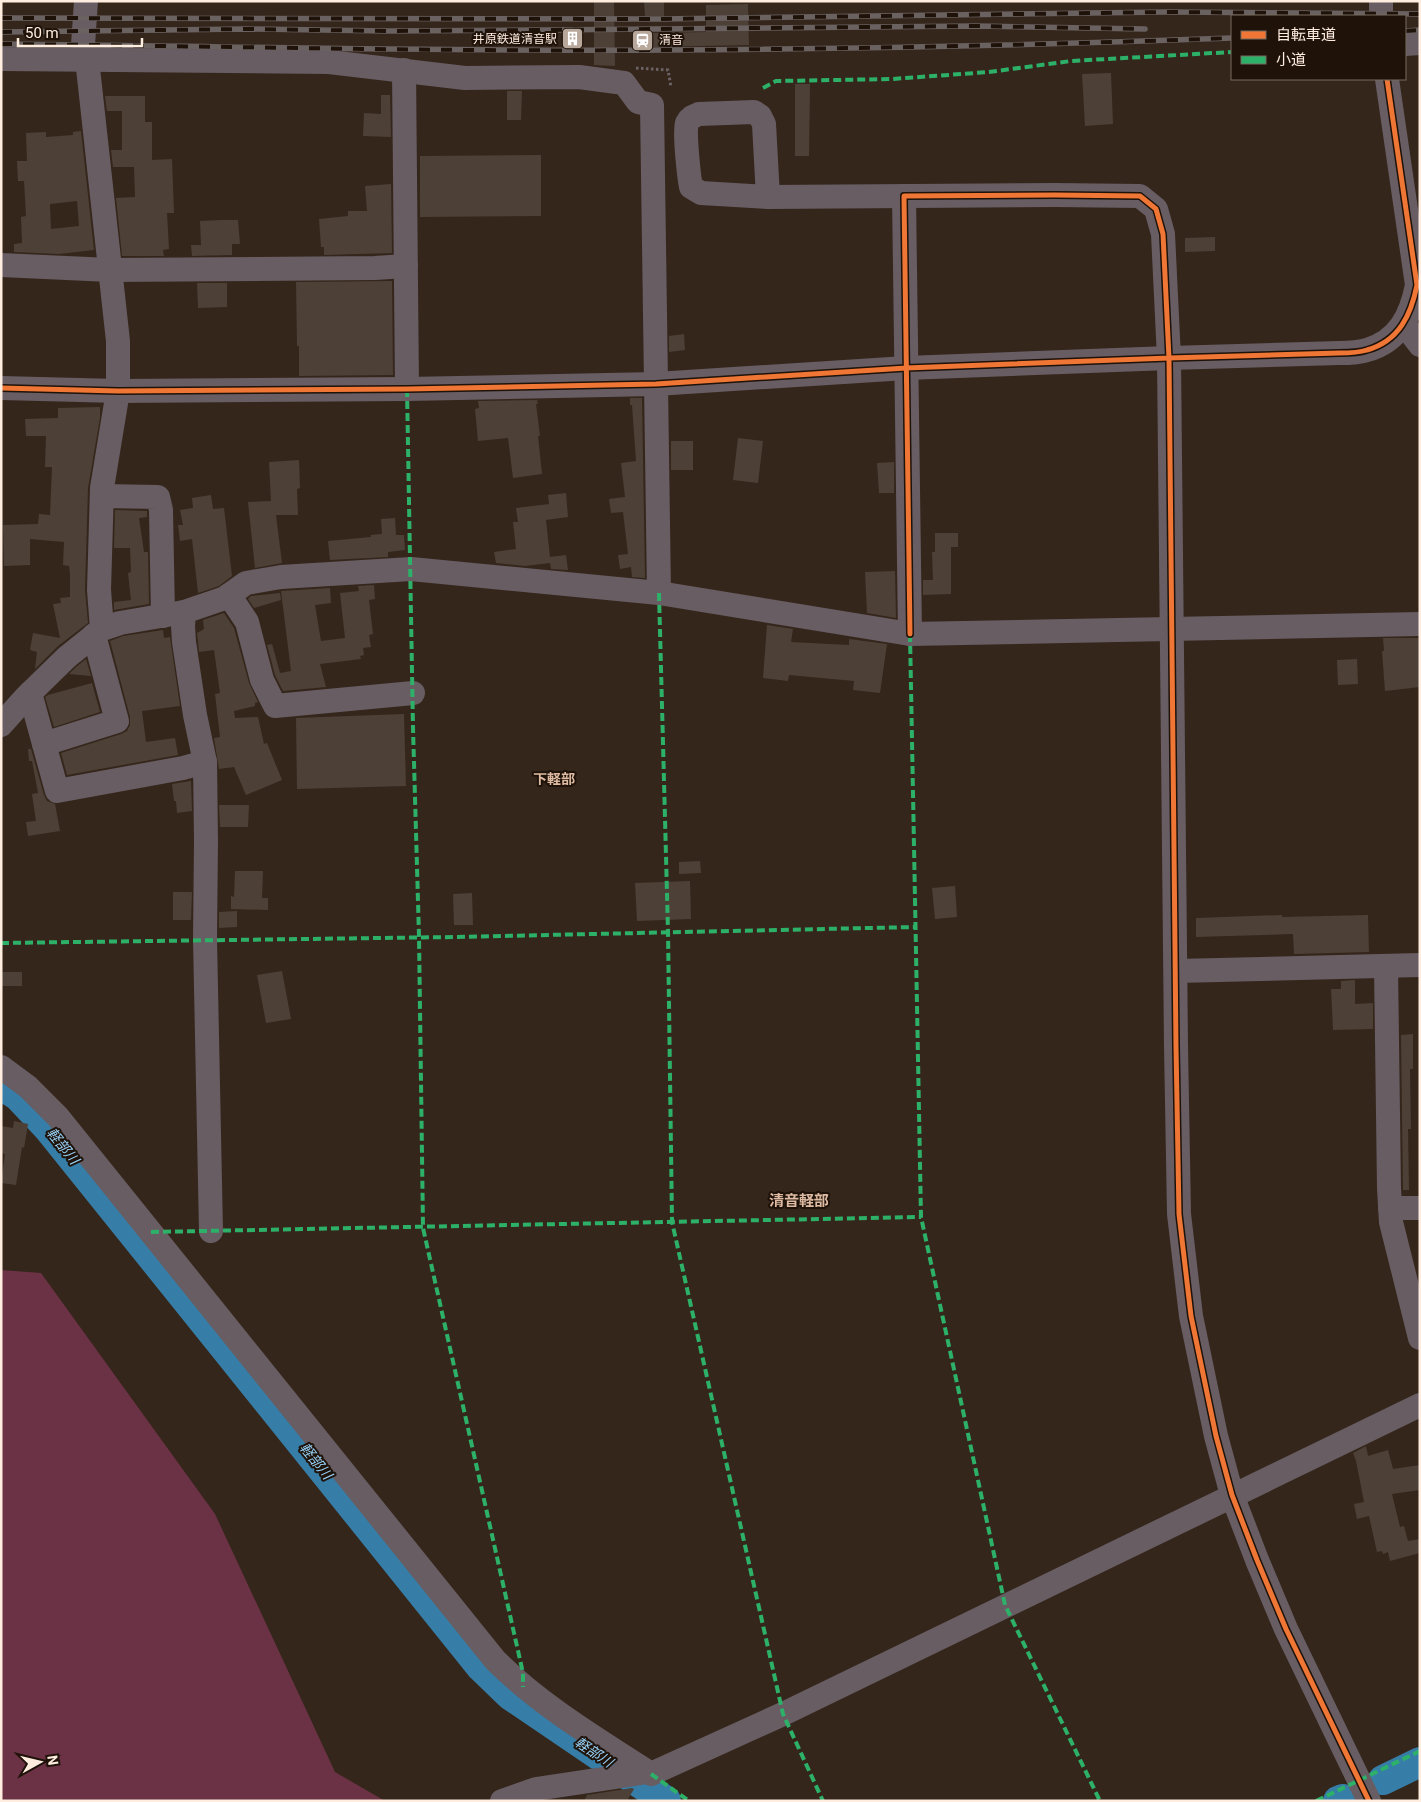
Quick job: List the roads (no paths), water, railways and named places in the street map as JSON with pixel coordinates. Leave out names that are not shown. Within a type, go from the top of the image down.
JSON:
[{"type":"street","points":[[44,744],[118,721],[98,632],[102,496],[118,391],[118,342],[87,59],[83,45],[86,1]]},
{"type":"street","points":[[1381,1],[1381,15]]},
{"type":"street","points":[[1406,44],[1420,43]]},
{"type":"street","points":[[1,59],[316,61],[465,78],[579,77],[624,83],[638,102],[652,105],[660,593]]},
{"type":"street","points":[[404,70],[407,389]]},
{"type":"street","points":[[1,388],[118,391],[407,389],[656,384],[906,368],[1365,351],[1392,337],[1404,324],[1413,302],[1417,285],[1387,80]]},
{"type":"street","points":[[768,197],[764,124],[760,116],[754,112],[699,114],[692,117],[687,124],[688,174],[691,187],[701,193],[768,197],[1140,196],[1156,209],[1163,234],[1169,358],[1176,1046],[1180,1223],[1191,1316],[1216,1436],[1232,1495],[1286,1629],[1369,1801]]},
{"type":"street","points":[[904,196],[910,634]]},
{"type":"street","points":[[1,264],[110,270],[406,266]]},
{"type":"street","points":[[1404,324],[1420,345]]},
{"type":"street","points":[[102,496],[158,497],[174,614],[183,626],[195,715],[205,762],[205,939],[211,1231]]},
{"type":"street","points":[[1,725],[67,657],[98,632],[120,623],[174,614],[225,598],[246,584],[281,577],[411,569],[660,593],[910,634],[1420,624]]},
{"type":"street","points":[[229,595],[247,622],[262,680],[275,706],[412,693]]},
{"type":"street","points":[[30,693],[57,791],[183,768],[205,762]]},
{"type":"street","points":[[1176,971],[1420,965]]},
{"type":"street","points":[[1386,966],[1391,1222],[1420,1338]]},
{"type":"street","points":[[1,1067],[28,1086],[58,1117],[495,1660],[523,1687],[598,1742],[642,1771],[651,1774],[783,1714],[1420,1405]]},
{"type":"street","points":[[1390,1208],[1420,1208]]},
{"type":"street","points":[[502,1801],[536,1788],[616,1777],[642,1771]]},
{"type":"waterway","name":"軽部川","points":[[1,1085],[18,1096],[49,1129],[481,1667],[510,1695],[666,1801]]},
{"type":"waterway","name":"軽部川","points":[[1383,1780],[1420,1762]]},
{"type":"waterway","name":"軽部川","points":[[1338,1801],[1343,1799]]},
{"type":"railway","points":[[1,18],[661,19],[1166,12],[1420,14]]},
{"type":"railway","points":[[1,32],[976,26],[1145,29]]},
{"type":"railway","points":[[1406,31],[1420,30]]},
{"type":"railway","points":[[1,44],[415,50],[663,50],[948,46],[1231,38]]},
{"type":"place","name":"井原鉄道清音駅","points":[[573,39]]},
{"type":"place","name":"清音","points":[[643,40]]},
{"type":"district","name":"下軽部","points":[[554,779]]},
{"type":"district","name":"清音軽部","points":[[799,1201]]}]
